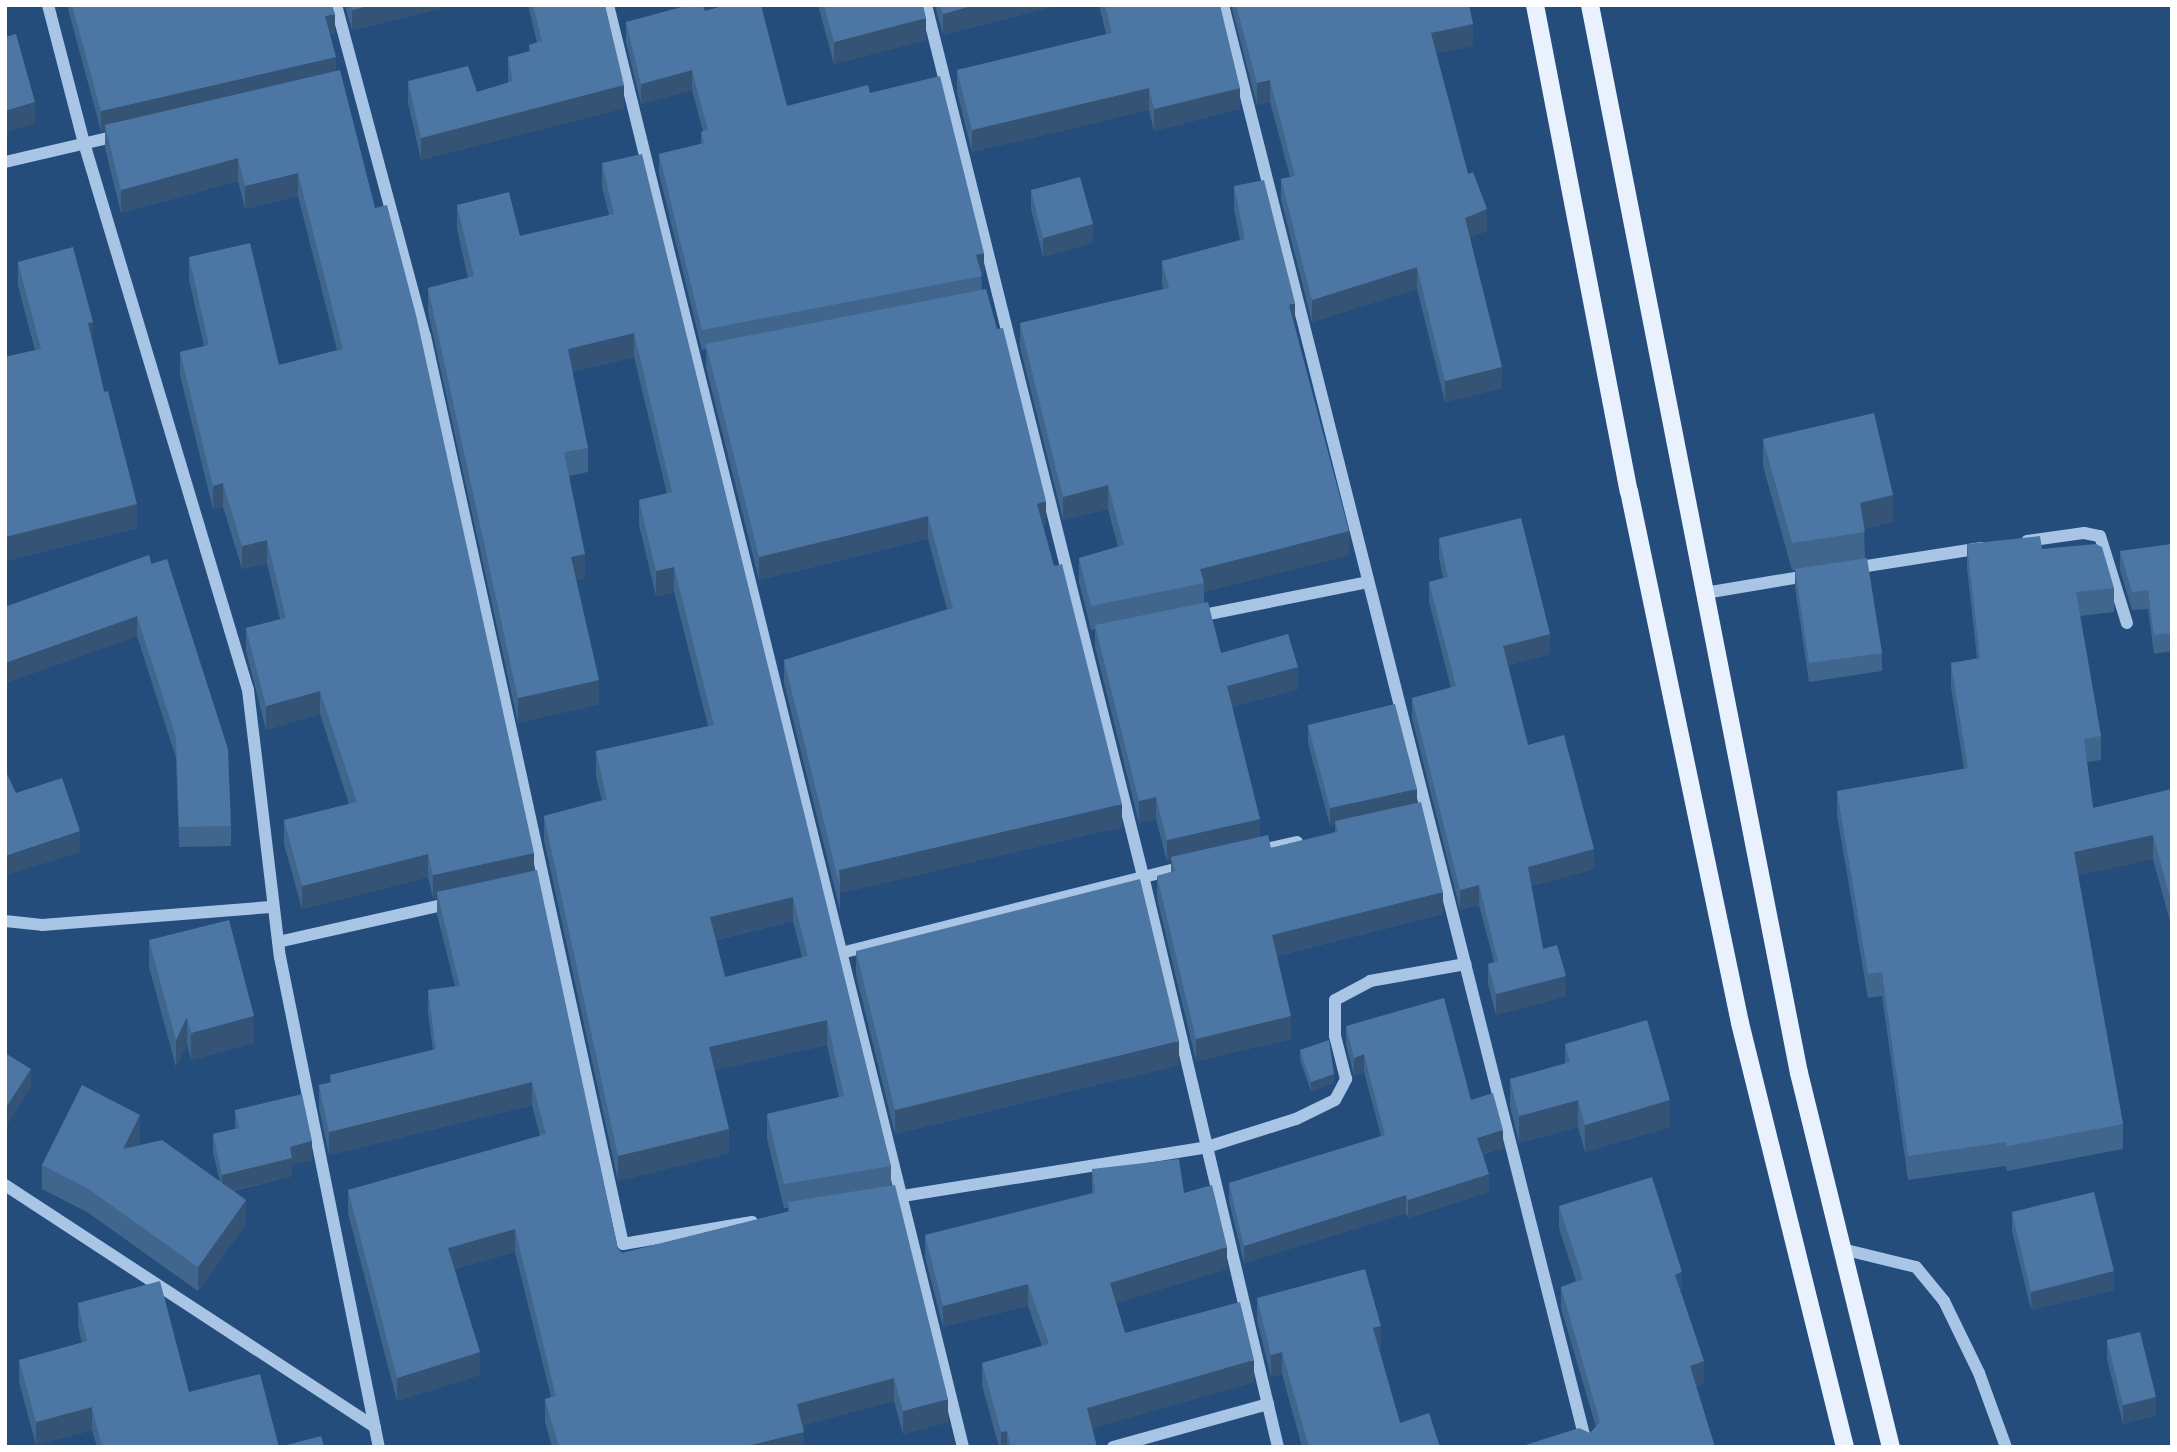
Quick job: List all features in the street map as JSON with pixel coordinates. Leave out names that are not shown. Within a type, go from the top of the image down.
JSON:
[{"type":"main road","points":[[1535,5],[1629,491],[1738,1010],[1845,1447]]},
{"type":"main road","points":[[1590,5],[1799,1073],[1891,1447]]},
{"type":"street","points":[[48,5],[84,143],[248,690],[278,942],[379,1447]]},
{"type":"street","points":[[336,5],[352,82],[425,336],[539,884],[623,1244],[769,1219]]},
{"type":"street","points":[[608,5],[704,359],[964,1447]]},
{"type":"street","points":[[926,5],[993,302],[1084,640],[1143,876],[1278,1447]]},
{"type":"street","points":[[1223,5],[1368,582],[1420,815],[1465,964],[1587,1447]]},
{"type":"street","points":[[5,162],[136,131]]},
{"type":"street","points":[[1705,593],[2084,533],[2100,536],[2127,623]]},
{"type":"street","points":[[1179,620],[1368,582]]},
{"type":"street","points":[[1084,640],[1098,637]]},
{"type":"street","points":[[1236,856],[1314,838]]},
{"type":"street","points":[[845,952],[1196,864]]},
{"type":"street","points":[[278,942],[465,900]]},
{"type":"street","points":[[5,921],[42,925],[273,907]]},
{"type":"street","points":[[876,1201],[1207,1147],[1296,1119],[1335,1100],[1346,1079],[1335,1035],[1335,999],[1370,981],[1465,964]]},
{"type":"street","points":[[5,1185],[375,1427]]},
{"type":"street","points":[[1842,1249],[1916,1267],[1944,1301],[1979,1373],[2006,1447]]},
{"type":"street","points":[[1113,1447],[1268,1405]]},
{"type":"building","points":[[72,5],[332,5],[335,14],[325,16],[336,57],[101,111]]},
{"type":"building","points":[[350,5],[372,5],[352,10]]},
{"type":"building","points":[[533,5],[605,5],[624,85],[421,138],[408,81],[468,66],[477,92],[513,81],[508,57],[531,51],[529,45],[542,41]]},
{"type":"building","points":[[689,5],[703,5],[705,11],[726,5],[761,5],[787,106],[868,85],[870,93],[940,76],[984,253],[976,255],[982,276],[702,330],[659,154],[704,143],[701,132],[708,130],[692,70],[641,84],[626,22]]},
{"type":"building","points":[[824,5],[923,5],[926,18],[834,42]]},
{"type":"building","points":[[940,5],[975,5],[943,14]]},
{"type":"building","points":[[1105,5],[1220,5],[1240,88],[1154,109],[1149,88],[972,130],[957,70],[1112,33]]},
{"type":"building","points":[[1236,5],[1469,5],[1473,24],[1431,33],[1468,174],[1473,172],[1487,209],[1465,218],[1502,367],[1445,381],[1417,267],[1312,300],[1281,179],[1295,176],[1270,80],[1257,83]]},
{"type":"building","points":[[16,34],[35,102],[5,111],[5,37]]},
{"type":"building","points":[[340,70],[375,208],[387,205],[416,315],[534,853],[433,875],[428,854],[302,886],[284,820],[357,802],[320,691],[266,706],[246,628],[286,618],[267,540],[242,546],[223,483],[213,486],[180,352],[209,345],[189,257],[250,243],[279,365],[343,349],[298,173],[245,186],[238,158],[121,190],[105,125]]},
{"type":"building","points":[[642,154],[891,1166],[784,1184],[767,1114],[844,1096],[827,1020],[709,1047],[729,1129],[618,1156],[544,816],[607,799],[596,751],[714,725],[674,567],[656,571],[639,500],[672,492],[634,333],[568,349],[588,448],[564,452],[585,554],[571,557],[599,680],[518,698],[428,288],[474,276],[457,205],[509,192],[520,236],[614,214],[602,163]],"holes":[[[793,897],[808,956],[725,977],[710,917]]]},
{"type":"building","points":[[1080,177],[1093,224],[1043,238],[1031,190]]},
{"type":"building","points":[[1264,180],[1295,303],[1289,305],[1349,531],[1200,569],[1204,583],[1091,606],[1079,558],[1124,545],[1108,485],[1063,497],[1020,323],[1169,288],[1162,261],[1245,239],[1234,186]]},
{"type":"building","points":[[73,247],[93,322],[88,323],[104,392],[108,391],[137,504],[5,537],[5,357],[41,349],[18,262]]},
{"type":"building","points":[[986,289],[997,329],[1003,328],[1046,501],[1037,504],[1054,566],[1062,564],[1122,804],[839,870],[840,887],[784,660],[953,608],[928,516],[759,557],[706,344]]},
{"type":"building","points":[[1874,413],[1893,495],[1860,503],[1865,532],[1792,543],[1763,439]]},
{"type":"building","points":[[1521,518],[1550,634],[1503,646],[1528,745],[1564,735],[1594,849],[1528,867],[1543,949],[1557,945],[1566,976],[1496,994],[1488,964],[1498,961],[1479,885],[1460,890],[1412,698],[1456,686],[1429,582],[1448,577],[1439,538]]},
{"type":"building","points":[[2040,536],[2042,549],[2096,544],[2102,547],[2114,588],[2076,592],[2101,736],[2084,739],[2093,808],[2172,789],[2172,904],[2153,835],[2074,852],[2123,1124],[2007,1146],[2006,1142],[1908,1156],[1882,972],[1868,974],[1837,791],[1968,768],[1951,663],[1980,658],[1967,544]]},
{"type":"building","points":[[2172,544],[2172,633],[2154,635],[2148,590],[2132,592],[2120,551]]},
{"type":"building","points":[[149,555],[151,564],[167,559],[228,749],[231,826],[179,827],[176,737],[137,616],[5,663],[5,607]]},
{"type":"building","points":[[1867,558],[1882,653],[1809,663],[1795,569]]},
{"type":"building","points":[[1208,602],[1221,653],[1288,634],[1298,667],[1227,686],[1260,819],[1167,840],[1156,797],[1139,801],[1095,625]]},
{"type":"building","points":[[1395,704],[1417,789],[1330,808],[1308,725]]},
{"type":"building","points":[[5,770],[16,793],[62,778],[80,831],[5,856]]},
{"type":"building","points":[[1421,802],[1443,892],[1272,935],[1291,1016],[1196,1039],[1157,876],[1175,871],[1171,857],[1268,835],[1271,848],[1338,832],[1335,821]]},
{"type":"building","points":[[537,870],[618,1249],[622,1253],[790,1211],[788,1202],[895,1185],[948,1399],[903,1411],[894,1378],[797,1404],[804,1432],[743,1447],[559,1447],[545,1399],[556,1396],[515,1229],[448,1248],[480,1352],[397,1378],[348,1190],[546,1134],[532,1082],[329,1132],[319,1085],[332,1082],[330,1075],[436,1049],[428,990],[460,986],[437,892]]},
{"type":"building","points":[[1140,879],[1179,1041],[895,1110],[856,951]]},
{"type":"building","points":[[229,920],[254,1016],[191,1033],[187,1017],[176,1040],[149,940]]},
{"type":"building","points":[[1444,998],[1471,1100],[1493,1093],[1503,1130],[1477,1138],[1489,1174],[1408,1200],[1406,1195],[1244,1246],[1229,1183],[1385,1135],[1364,1054],[1354,1058],[1346,1026]]},
{"type":"building","points":[[1647,1020],[1670,1100],[1585,1125],[1578,1100],[1519,1116],[1510,1079],[1570,1062],[1565,1044]]},
{"type":"building","points":[[1329,1040],[1334,1074],[1311,1082],[1300,1050]]},
{"type":"building","points":[[5,1053],[31,1069],[5,1109]]},
{"type":"building","points":[[82,1085],[140,1115],[123,1149],[162,1140],[246,1200],[198,1267],[87,1188],[42,1165]]},
{"type":"building","points":[[302,1094],[312,1141],[290,1147],[292,1158],[222,1175],[213,1134],[239,1128],[235,1110]]},
{"type":"building","points":[[1179,1159],[1184,1193],[1212,1185],[1227,1247],[1110,1283],[1125,1333],[1240,1302],[1254,1360],[1087,1408],[1097,1447],[1011,1447],[1007,1431],[1001,1432],[982,1363],[1049,1344],[1028,1284],[943,1306],[925,1235],[1095,1193],[1092,1169]]},
{"type":"building","points":[[1652,1177],[1682,1272],[1675,1275],[1704,1361],[1690,1366],[1715,1447],[1519,1447],[1579,1428],[1590,1433],[1600,1422],[1561,1287],[1583,1279],[1559,1206]]},
{"type":"building","points":[[2094,1192],[2114,1271],[2031,1292],[2012,1212]]},
{"type":"building","points":[[1365,1269],[1381,1326],[1373,1328],[1400,1423],[1429,1413],[1440,1447],[1309,1447],[1282,1352],[1271,1355],[1257,1298]]},
{"type":"building","points":[[160,1281],[189,1392],[260,1374],[279,1447],[102,1447],[92,1407],[36,1422],[19,1360],[87,1341],[78,1303]]},
{"type":"building","points":[[2140,1332],[2156,1397],[2123,1405],[2107,1340]]},
{"type":"building","points":[[321,1436],[324,1447],[279,1447]]}]
